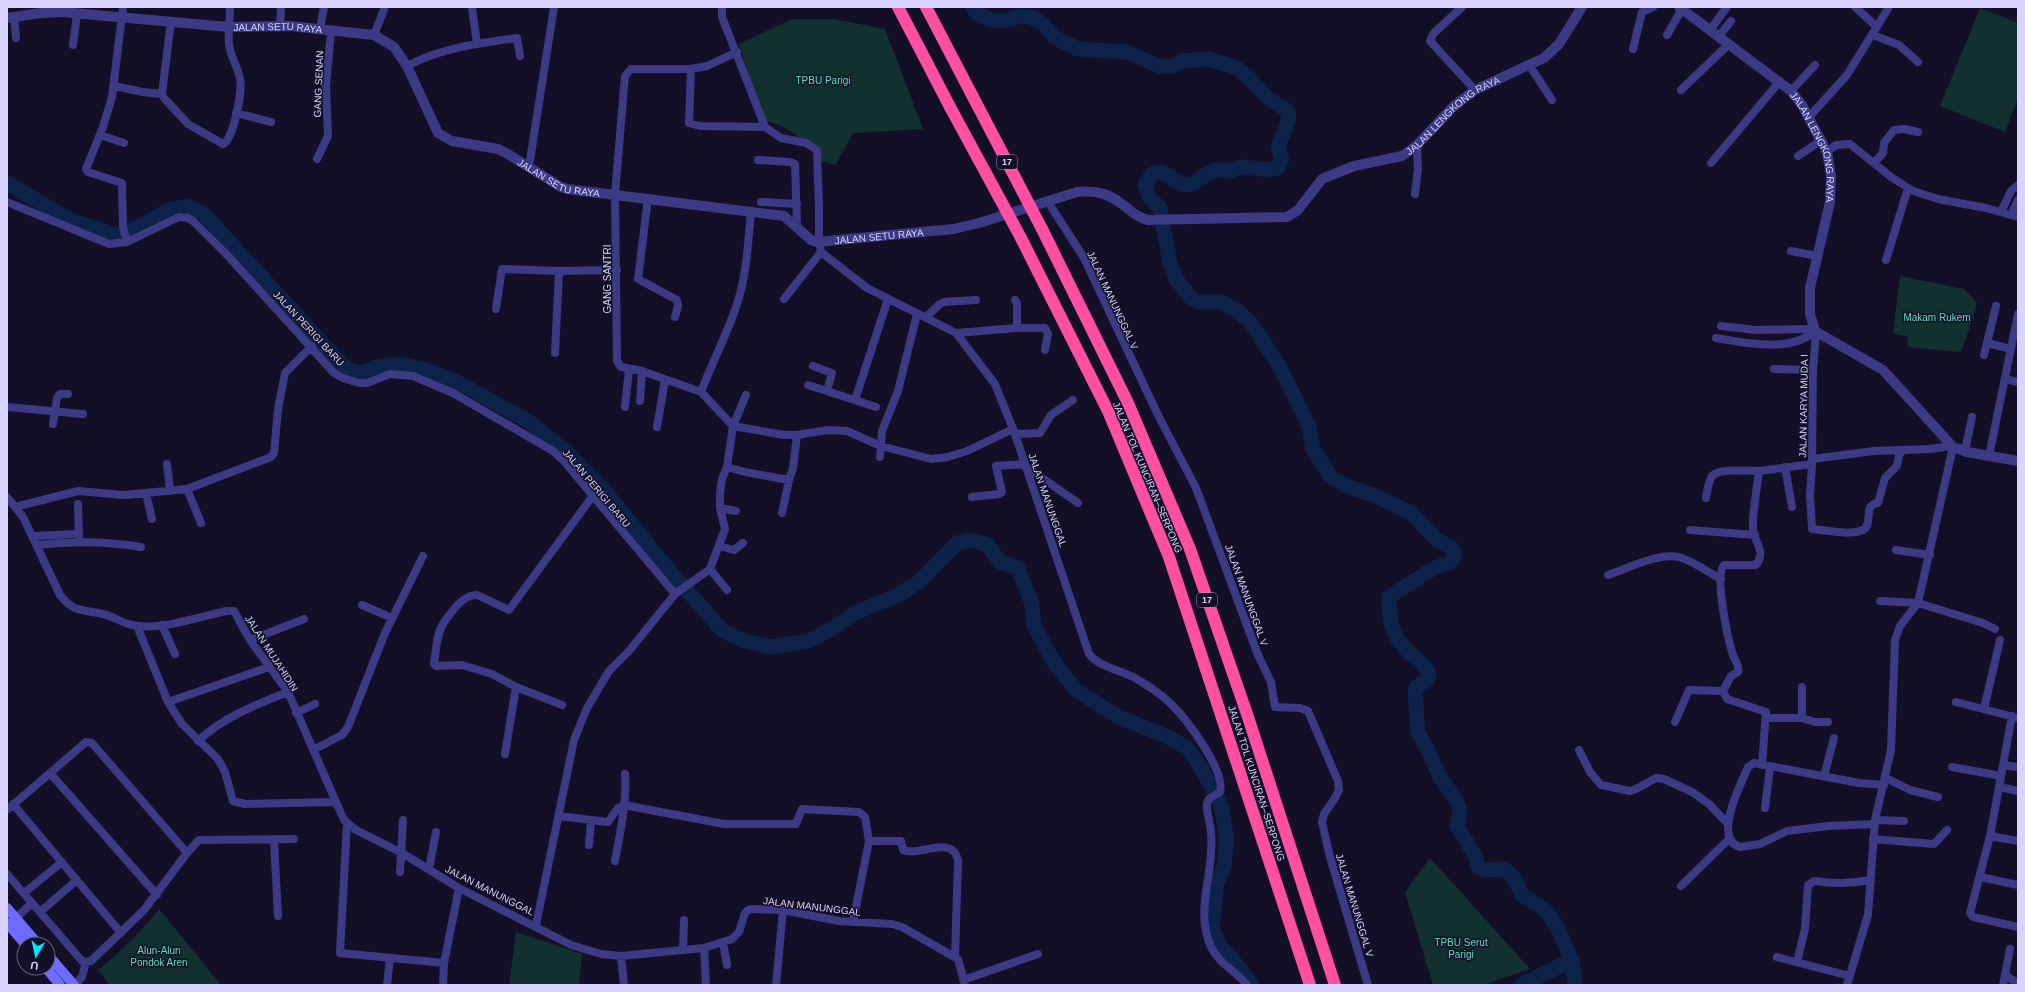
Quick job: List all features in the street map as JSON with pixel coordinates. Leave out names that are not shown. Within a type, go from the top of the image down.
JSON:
[{"type":"highway","name":"JALAN TOL KUNCIRAN–SERPONG","points":[[898,7],[1021,238],[1108,411],[1169,557],[1310,985]]},
{"type":"highway","name":"JALAN TOL KUNCIRAN–SERPONG","points":[[926,7],[1042,229],[1128,403],[1190,549],[1248,717],[1335,985]]},
{"type":"main road","points":[[7,908],[10,922],[20,936]]},
{"type":"main road","points":[[10,922],[28,936]]},
{"type":"main road","points":[[56,964],[74,985]]},
{"type":"main road","points":[[53,976],[60,985]]},
{"type":"street","points":[[171,21],[162,94],[168,104],[182,119],[220,144],[226,143],[229,139],[240,97],[241,83],[230,54],[230,7]]},
{"type":"street","points":[[280,26],[281,7]]},
{"type":"street","points":[[320,29],[324,7]]},
{"type":"street","points":[[374,35],[385,7]]},
{"type":"street","points":[[529,167],[554,7]]},
{"type":"street","points":[[722,7],[722,17],[737,52],[765,127]]},
{"type":"street","points":[[1462,7],[1433,34],[1430,41],[1475,90]]},
{"type":"street","name":"JALAN LENGKONG RAYA","points":[[1148,220],[1287,216],[1298,210],[1317,182],[1326,176],[1354,166],[1394,159],[1409,152],[1454,106],[1475,90],[1530,66],[1552,52],[1582,7]]},
{"type":"street","points":[[1633,49],[1642,12],[1653,7]]},
{"type":"street","points":[[1714,33],[1727,7]]},
{"type":"street","points":[[1855,7],[1875,31],[1899,45],[1918,62]]},
{"type":"street","points":[[1809,117],[1847,75],[1889,7]]},
{"type":"street","points":[[472,8],[477,44]]},
{"type":"street","points":[[1667,35],[1681,8]]},
{"type":"street","name":"JALAN LENGKONG RAYA","points":[[1681,8],[1780,81],[1791,91],[1802,105],[1827,152],[1831,176],[1831,193],[1810,288],[1810,306],[1815,331]]},
{"type":"street","name":"JALAN SETU RAYA","points":[[11,17],[53,12],[77,14],[123,12],[171,21],[229,27],[280,26],[374,35],[394,47],[407,66],[435,129],[448,139],[498,149],[561,187],[784,216],[797,225],[813,242],[820,247],[954,229],[980,223],[1077,192],[1092,190],[1106,193],[1116,198],[1136,215],[1148,220]]},
{"type":"street","points":[[123,12],[114,86],[100,135],[86,170],[122,183],[123,227],[126,240]]},
{"type":"street","points":[[73,45],[77,14]]},
{"type":"street","points":[[11,17],[16,38]]},
{"type":"street","points":[[1714,33],[1730,21]]},
{"type":"street","name":"GANG SENAN","points":[[317,159],[326,144],[328,136],[326,86],[331,31]]},
{"type":"street","points":[[407,66],[426,56],[477,44],[517,38],[520,56]]},
{"type":"street","points":[[1681,90],[1729,44]]},
{"type":"street","name":"GANG SANTRI","points":[[629,369],[618,364],[615,194],[626,73],[631,69],[691,69],[707,66],[737,52]]},
{"type":"street","points":[[1791,91],[1815,64]]},
{"type":"street","points":[[1530,66],[1552,100]]},
{"type":"street","points":[[691,69],[689,123],[700,126],[765,127],[781,138],[806,143],[817,150],[820,247],[784,298]]},
{"type":"street","points":[[1711,163],[1780,81]]},
{"type":"street","points":[[114,86],[162,94]]},
{"type":"street","points":[[1802,105],[1817,108]]},
{"type":"street","points":[[236,113],[271,122]]},
{"type":"street","points":[[1874,163],[1883,153],[1884,143],[1894,130],[1904,129],[1918,132]]},
{"type":"street","points":[[100,135],[124,143]]},
{"type":"street","points":[[1798,156],[1820,141]]},
{"type":"street","points":[[1827,152],[1836,145],[1850,144],[1908,188],[1938,198],[2015,216],[2018,200]]},
{"type":"street","points":[[1415,194],[1418,169],[1417,145]]},
{"type":"street","points":[[758,160],[790,162],[795,164],[797,225]]},
{"type":"street","points":[[2001,212],[2011,191],[2018,185]]},
{"type":"street","points":[[1886,260],[1908,188]]},
{"type":"street","points":[[648,198],[638,279],[677,300],[678,306],[674,317]]},
{"type":"street","name":"JALAN PERIGI BARU","points":[[7,202],[102,243],[116,245],[175,218],[188,218],[202,229],[230,258],[312,346],[334,373],[354,382],[367,383],[390,374],[413,376],[453,393],[553,452],[563,460],[592,496],[678,592]]},
{"type":"street","points":[[761,202],[797,204]]},
{"type":"street","name":"JALAN MANUNGGAL V","points":[[1048,202],[1084,258],[1158,416],[1196,488],[1258,655],[1271,682],[1275,707],[1300,708],[1308,712],[1336,773],[1339,790],[1336,798],[1324,814],[1322,822],[1330,857],[1368,985]]},
{"type":"street","points":[[700,392],[709,368],[724,339],[738,303],[743,279],[751,211]]},
{"type":"street","name":"JALAN MANUNGGAL","points":[[820,247],[867,288],[956,333],[995,384],[1014,431],[1089,654],[1096,660],[1135,678],[1162,695],[1172,704],[1210,756],[1221,782],[1220,792],[1209,799],[1207,808],[1212,834],[1204,894],[1204,913],[1211,947],[1220,961],[1247,985]]},
{"type":"street","points":[[1790,251],[1817,256]]},
{"type":"street","points":[[496,309],[502,270],[617,270]]},
{"type":"street","points":[[555,353],[559,271]]},
{"type":"street","points":[[855,400],[888,299]]},
{"type":"street","points":[[926,317],[944,302],[976,300]]},
{"type":"street","points":[[1015,300],[1017,303],[1017,328]]},
{"type":"street","points":[[1984,355],[1996,306]]},
{"type":"street","points":[[880,457],[882,431],[898,391],[917,314]]},
{"type":"street","points":[[1989,456],[2018,314]]},
{"type":"street","points":[[1721,326],[1756,330],[1815,331],[1883,370],[1952,446],[1965,451],[2018,461]]},
{"type":"street","points":[[956,333],[1017,328],[1047,329],[1048,334],[1045,350]]},
{"type":"street","points":[[1716,338],[1737,341],[1790,344],[1803,340],[1815,331]]},
{"type":"street","name":"JALAN KARYA MUDA I","points":[[1706,498],[1712,477],[1716,473],[1723,471],[1759,471],[1812,461],[1815,331]]},
{"type":"street","points":[[1987,343],[2011,348]]},
{"type":"street","points":[[16,507],[78,491],[124,495],[187,489],[272,455],[278,409],[285,373],[312,346]]},
{"type":"street","points":[[813,366],[832,373],[827,391]]},
{"type":"street","points":[[625,407],[629,369],[642,371],[700,392],[733,426],[784,435],[840,430],[881,446],[931,459],[948,457],[967,451],[1014,431],[1040,433],[1051,415],[1073,400]]},
{"type":"street","points":[[1774,369],[1813,370]]},
{"type":"street","points":[[640,401],[642,371]]},
{"type":"street","points":[[2005,379],[2018,382]]},
{"type":"street","points":[[657,426],[665,380]]},
{"type":"street","points":[[808,384],[876,407]]},
{"type":"street","points":[[53,424],[58,395],[68,394]]},
{"type":"street","points":[[536,925],[574,740],[587,708],[609,671],[629,651],[678,592],[690,581],[710,569],[725,529],[720,508],[722,479],[727,467],[733,426],[746,396]]},
{"type":"street","points":[[7,407],[83,414]]},
{"type":"street","points":[[1965,451],[1972,417]]},
{"type":"street","points":[[782,513],[793,468],[797,435]]},
{"type":"street","points":[[1903,450],[1899,455],[1897,466],[1885,478],[1878,503],[1871,506],[1867,527],[1864,530],[1839,532],[1812,529],[1810,495],[1812,461],[1903,450],[1930,449],[1952,446]]},
{"type":"street","points":[[1847,985],[1868,915],[1875,822],[1885,781],[1892,729],[1895,640],[1900,626],[1918,603],[1930,555],[1952,446]]},
{"type":"street","points":[[167,464],[170,491]]},
{"type":"street","points":[[972,497],[999,494],[1002,492],[996,466],[1025,465],[1078,503]]},
{"type":"street","points":[[727,467],[745,472],[790,480]]},
{"type":"street","points":[[1785,467],[1792,507]]},
{"type":"street","points":[[1759,471],[1753,527],[1759,544],[1759,557],[1757,563],[1751,566],[1724,565],[1722,567],[1721,590],[1733,656],[1739,669],[1738,672],[1731,676],[1723,691],[1725,697],[1728,700],[1766,710],[1765,808]]},
{"type":"street","points":[[187,489],[201,524]]},
{"type":"street","points":[[146,493],[152,520]]},
{"type":"street","points":[[562,705],[516,687],[492,674],[462,665],[436,666],[434,664],[443,624],[461,601],[472,595],[477,595],[509,610],[592,496]]},
{"type":"street","name":"JALAN MUJAHIDIN","points":[[8,499],[16,507],[33,536],[60,595],[67,604],[80,610],[103,614],[136,626],[162,625],[232,611],[250,640],[288,692],[336,802],[347,823],[356,830],[402,853],[429,869]]},
{"type":"street","points":[[78,504],[79,538]]},
{"type":"street","points":[[720,508],[736,511]]},
{"type":"street","points":[[1690,530],[1755,535]]},
{"type":"street","points":[[33,536],[79,538],[141,547]]},
{"type":"street","points":[[37,545],[79,538]]},
{"type":"street","points":[[719,546],[734,550],[743,543]]},
{"type":"street","points":[[1896,550],[1930,555]]},
{"type":"street","points":[[313,750],[342,735],[348,727],[384,633],[423,556]]},
{"type":"street","points":[[1608,575],[1662,556],[1673,556],[1693,563],[1721,579]]},
{"type":"street","points":[[710,569],[727,590]]},
{"type":"street","points":[[1880,601],[1918,603],[1983,623],[1995,629]]},
{"type":"street","points":[[362,605],[392,618]]},
{"type":"street","points":[[250,640],[304,619]]},
{"type":"street","points":[[162,625],[175,654]]},
{"type":"street","points":[[136,626],[168,702],[182,724],[218,759],[222,766],[232,800],[235,803],[336,802]]},
{"type":"street","points":[[1984,709],[2000,640]]},
{"type":"street","points":[[168,702],[269,667]]},
{"type":"street","points":[[505,754],[516,687]]},
{"type":"street","points":[[1802,687],[1802,718]]},
{"type":"street","points":[[1675,722],[1689,690],[1723,691]]},
{"type":"street","points":[[198,741],[206,733],[229,719],[267,700],[288,692]]},
{"type":"street","points":[[1956,702],[2015,717],[2003,764],[1990,836],[1970,909],[1971,916],[2018,927]]},
{"type":"street","points":[[296,713],[315,704]]},
{"type":"street","points":[[1766,718],[1802,718],[1815,722],[1828,722]]},
{"type":"street","points":[[1824,776],[1834,738]]},
{"type":"street","points":[[121,933],[62,862],[10,807],[86,742],[92,743],[187,854]]},
{"type":"street","points":[[1579,750],[1590,772],[1601,785],[1630,790],[1636,789],[1656,778],[1664,779],[1692,792],[1709,804],[1727,823]]},
{"type":"street","points":[[1904,821],[1828,826],[1788,831],[1766,842],[1740,848],[1730,838],[1727,823],[1748,767],[1754,763],[1859,783],[1885,781],[1910,790],[1938,797]]},
{"type":"street","points":[[2003,764],[2018,767]]},
{"type":"street","points":[[1952,768],[2001,776]]},
{"type":"street","points":[[50,773],[157,895]]},
{"type":"street","points":[[615,861],[626,788],[625,774]]},
{"type":"street","points":[[1999,787],[2018,791]]},
{"type":"street","points":[[558,816],[605,822],[610,820],[618,808],[624,805],[724,824],[796,824],[802,809],[856,812],[865,817],[869,842],[853,922]]},
{"type":"street","points":[[400,872],[404,820]]},
{"type":"street","points":[[589,845],[591,820]]},
{"type":"street","points":[[347,823],[340,953],[444,963]]},
{"type":"street","points":[[1873,839],[1934,844],[1947,830]]},
{"type":"street","points":[[429,869],[436,832]]},
{"type":"street","points":[[1990,836],[2018,841]]},
{"type":"street","points":[[1681,886],[1730,838]]},
{"type":"street","points":[[7,874],[82,961],[86,962],[91,961],[121,933],[157,895],[199,840],[294,839]]},
{"type":"street","points":[[274,840],[278,916]]},
{"type":"street","points":[[869,842],[901,841],[904,850],[907,851],[917,852],[941,847],[954,850],[957,854],[955,957],[961,964],[964,982],[1038,954]]},
{"type":"street","points":[[24,894],[62,862]]},
{"type":"street","name":"JALAN MANUNGGAL","points":[[429,869],[459,888],[582,949],[601,954],[621,956],[704,948],[736,936],[748,910],[752,908],[782,910],[853,922],[892,924],[902,927],[955,957]]},
{"type":"street","points":[[1980,877],[2018,885]]},
{"type":"street","points":[[40,912],[77,880]]},
{"type":"street","points":[[1797,962],[1805,929],[1808,885],[1814,881],[1835,884],[1853,884],[1870,880]]},
{"type":"street","points":[[442,985],[444,963],[459,888]]},
{"type":"street","points":[[10,922],[32,903]]},
{"type":"street","points":[[776,985],[782,910]]},
{"type":"street","points":[[683,949],[684,920]]},
{"type":"street","points":[[723,942],[727,965]]},
{"type":"street","points":[[704,948],[706,985]]},
{"type":"street","points":[[2003,985],[2010,950]]},
{"type":"street","points":[[621,956],[624,985]]},
{"type":"street","points":[[1777,957],[1850,976]]},
{"type":"street","points":[[387,985],[390,958]]},
{"type":"street","points":[[74,985],[82,977],[86,962]]},
{"type":"street","points":[[2006,976],[2018,982]]},
{"type":"green space","points":[[1980,8],[2018,23],[2018,98],[2005,132],[1940,106]]},
{"type":"green space","name":"TPBU Parigi","points":[[792,19],[833,19],[885,29],[923,129],[853,133],[835,165],[818,160],[816,148],[782,126],[766,121],[760,110],[739,44]]},
{"type":"green space","name":"Makam Rukem","points":[[1900,276],[1964,289],[1977,303],[1961,352],[1908,347],[1907,336],[1893,334]]},
{"type":"green space","name":"TPBU Serut Parigi","points":[[1430,858],[1530,969],[1483,985],[1433,985],[1405,892]]},
{"type":"green space","name":"Alun-Alun Pondok Aren","points":[[159,909],[221,985],[110,985],[98,970],[115,956],[145,926]]},
{"type":"green space","points":[[516,932],[582,954],[579,985],[509,985]]},
{"type":"waterway","points":[[973,7],[976,13],[991,20],[1002,21],[1022,16],[1034,18],[1044,25],[1054,37],[1078,49],[1127,52],[1159,66],[1173,66],[1182,61],[1208,59],[1235,67],[1246,75],[1268,98],[1288,111],[1289,118],[1278,148],[1282,159],[1278,168],[1264,169],[1241,167],[1230,171],[1213,171],[1209,172],[1196,182],[1188,185],[1181,184],[1161,172],[1156,172],[1151,176],[1145,185],[1149,197],[1160,208],[1170,264],[1176,279],[1191,298],[1198,302],[1222,302],[1238,311],[1251,323],[1280,367],[1308,424],[1313,449],[1330,476],[1346,486],[1376,496],[1411,513],[1436,539],[1453,549],[1454,557],[1449,563],[1434,568],[1389,597],[1391,622],[1395,635],[1404,647],[1429,672],[1428,679],[1416,688],[1415,692],[1418,732],[1429,752],[1439,776],[1457,801],[1460,813],[1457,826],[1476,857],[1477,866],[1484,870],[1505,869],[1514,878],[1522,895],[1545,910],[1557,926],[1572,960]]},
{"type":"waterway","points":[[7,183],[72,221],[117,235],[136,228],[169,210],[187,206],[203,213],[344,367],[355,372],[365,372],[375,367],[398,364],[424,369],[459,383],[528,421],[566,451],[603,489],[669,570],[723,631],[745,641],[771,647],[808,641],[832,629],[853,614],[897,596],[921,580],[957,543],[971,540],[988,545],[1000,562],[1018,568],[1032,604],[1034,625],[1053,661],[1076,690],[1117,716],[1168,737],[1187,748],[1202,769],[1221,806],[1227,840],[1224,866],[1217,883],[1212,926],[1217,942],[1252,985]]},
{"type":"waterway","points":[[1522,985],[1572,960],[1575,985]]}]
